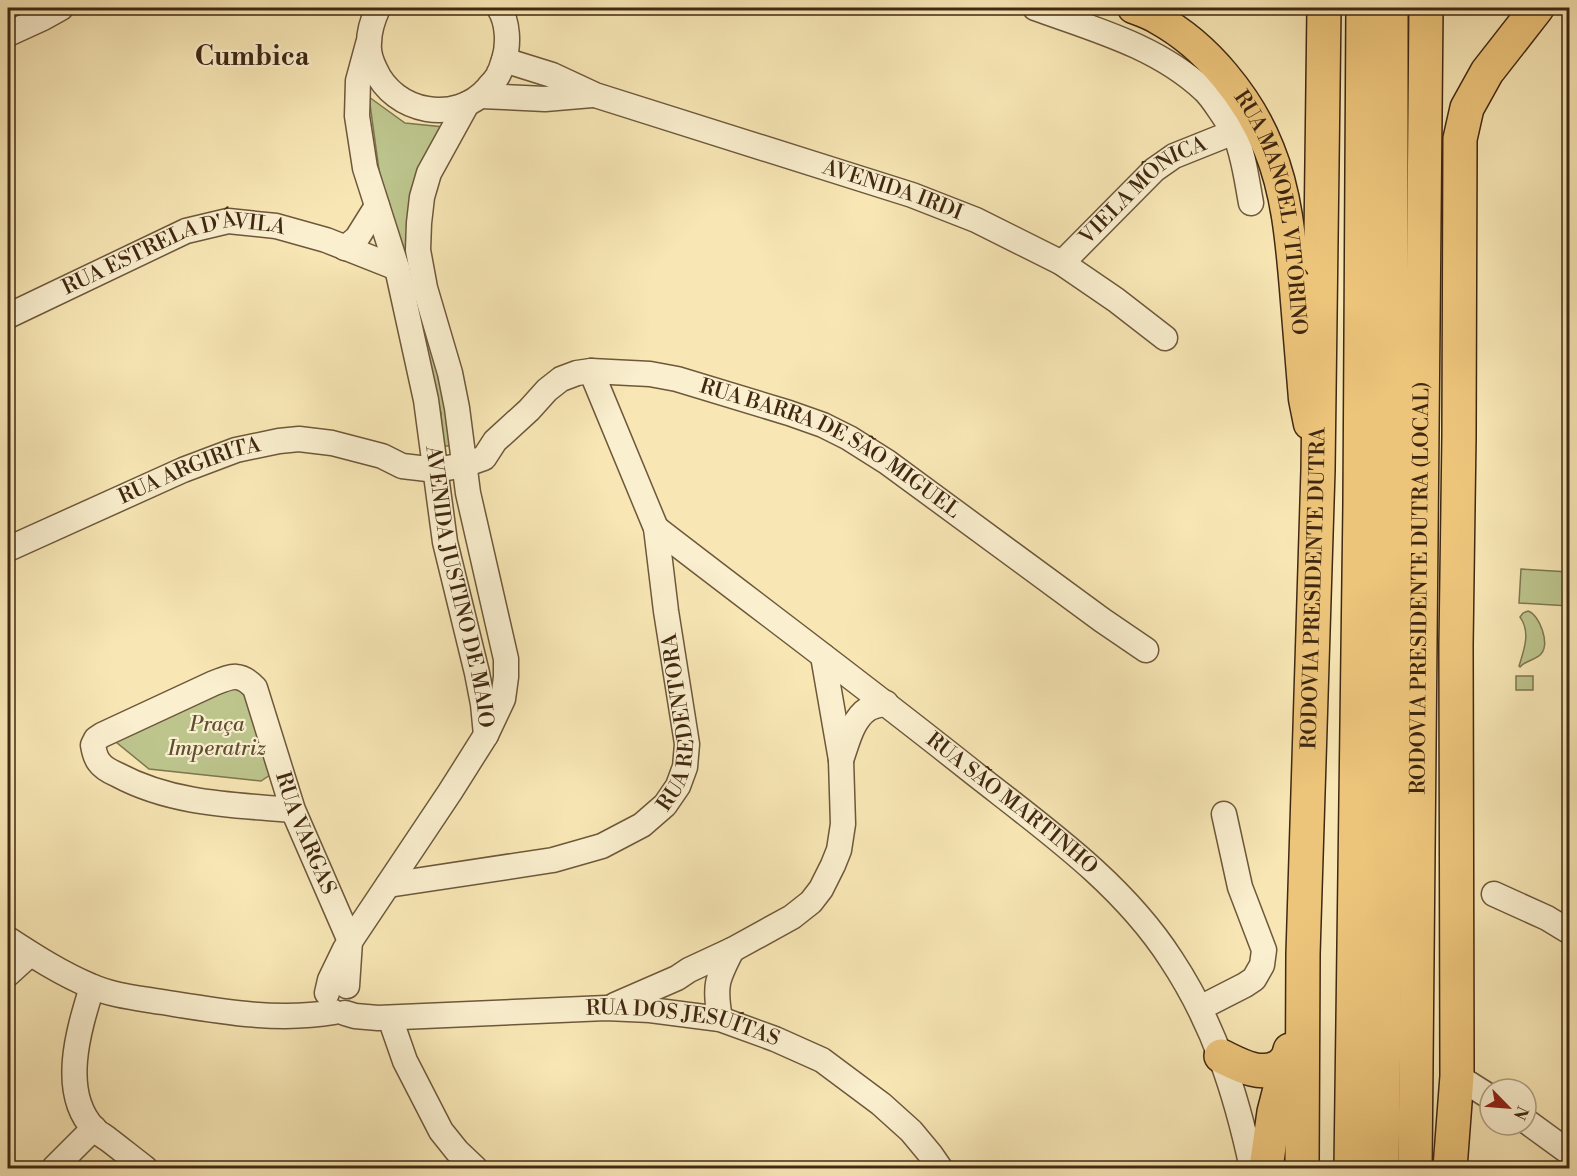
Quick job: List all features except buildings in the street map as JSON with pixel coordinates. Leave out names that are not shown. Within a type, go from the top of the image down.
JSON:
[{"type":"highway","name":"RODOVIA PRESIDENTE DUTRA","points":[[1302,1168],[1303,954],[1318,470],[1324,8]]},
{"type":"highway","name":"RODOVIA PRESIDENTE DUTRA","points":[[1351,1168],[1360,504],[1363,8]]},
{"type":"highway","points":[[1382,1168],[1391,509],[1391,8]]},
{"type":"highway","name":"RODOVIA PRESIDENTE DUTRA (LOCAL)","points":[[1414,1168],[1426,8]]},
{"type":"highway","points":[[1450,1168],[1457,1076],[1456,645],[1460,139],[1467,108],[1487,72],[1537,8]]},
{"type":"highway","points":[[1416,1093],[1440,976],[1457,772]]},
{"type":"highway","points":[[1266,1168],[1274,1112],[1289,1056],[1303,954]]},
{"type":"highway","points":[[1221,1056],[1253,1070],[1267,1070],[1280,1066],[1289,1056]]},
{"type":"main road","name":"RUA MANOEL VITÓRINO","points":[[1133,8],[1159,19],[1197,46],[1228,80],[1252,113],[1269,150],[1282,191],[1291,245],[1304,399],[1318,470]]},
{"type":"street","points":[[8,34],[61,8]]},
{"type":"street","points":[[1035,8],[1134,44],[1173,66],[1205,91],[1234,132],[1244,165],[1251,203]]},
{"type":"street","name":"AVENIDA JUSTINO DE MAIO","points":[[374,11],[358,81],[357,116],[365,168],[397,268],[426,400],[445,542],[477,673],[486,735]]},
{"type":"street","points":[[504,14],[507,52],[504,60]]},
{"type":"street","name":"AVENIDA IRDI","points":[[368,44],[371,61],[378,76],[391,93],[412,106],[437,111],[459,108],[474,100],[545,99],[595,95]]},
{"type":"street","name":"AVENIDA JUSTINO DE MAIO","points":[[486,735],[503,699],[507,677],[506,659],[468,493],[450,373],[425,288],[418,250],[422,197],[429,173],[474,100],[499,75],[504,60]]},
{"type":"street","name":"AVENIDA IRDI","points":[[504,60],[552,75],[595,95],[912,195],[976,220],[1062,263],[1116,300],[1165,338]]},
{"type":"street","name":"VIELA MÔNICA","points":[[1062,263],[1154,170],[1174,156],[1234,132]]},
{"type":"street","points":[[345,248],[357,238],[377,206]]},
{"type":"street","name":"RUA ESTRELA D'ÁVILA","points":[[8,316],[186,231],[228,221],[276,226],[326,240],[397,268]]},
{"type":"street","name":"RUA BARRA DE SÃO MIGUEL","points":[[463,456],[484,459],[495,441],[547,390],[561,379],[577,373],[591,371],[650,374],[677,379],[789,413],[823,425],[849,438],[887,462],[1146,650]]},
{"type":"street","name":"RUA REDENTORA","points":[[387,885],[553,860],[602,846],[642,825],[665,805],[678,786],[686,767],[687,744],[666,611],[656,528],[591,371]]},
{"type":"street","name":"RUA ARGIRITA","points":[[8,549],[183,470],[236,450],[279,441],[332,443],[382,456],[402,466],[463,456]]},
{"type":"street","name":"RUA SÃO MARTINHO","points":[[656,528],[886,703],[1050,833],[1099,875],[1143,921],[1171,958],[1200,1008],[1221,1056],[1252,1168]]},
{"type":"street","points":[[606,1008],[677,978],[688,970],[732,950],[792,917],[811,903],[821,889],[840,850],[843,824],[841,760],[823,656]]},
{"type":"street","name":"RUA VARGAS","points":[[293,810],[203,802],[164,794],[135,784],[100,765],[93,745],[102,735],[214,683],[232,676],[248,681],[255,688],[293,810],[350,941]]},
{"type":"street","points":[[841,760],[851,732],[862,713],[886,703]]},
{"type":"street","points":[[339,1000],[350,941],[486,735]]},
{"type":"street","points":[[1200,1008],[1245,986],[1254,979],[1262,965],[1264,950],[1240,887],[1224,813]]},
{"type":"street","points":[[409,853],[423,869],[435,878]]},
{"type":"street","points":[[1494,894],[1569,930]]},
{"type":"street","points":[[8,939],[30,954],[92,987],[125,996],[226,1012],[281,1015],[339,1000],[371,1010],[384,1018],[441,1131],[475,1168]]},
{"type":"street","points":[[720,1019],[716,987],[720,973],[732,950]]},
{"type":"street","points":[[8,974],[30,954]]},
{"type":"street","points":[[670,1012],[672,993],[677,978]]},
{"type":"street","points":[[92,987],[81,1024],[75,1062],[75,1087],[80,1107],[94,1128],[145,1168]]},
{"type":"street","name":"RUA DOS JESUÍTAS","points":[[384,1018],[606,1008],[650,1010],[720,1019],[775,1039],[822,1060],[881,1104],[911,1131],[940,1168]]},
{"type":"street","points":[[1457,1076],[1478,1089]]},
{"type":"street","points":[[54,1168],[94,1128]]},
{"type":"street","points":[[1538,1130],[1569,1153]]},
{"type":"green space","points":[[369,97],[405,123],[444,127],[414,190],[455,446],[443,446],[441,413],[379,170]]},
{"type":"green space","points":[[1521,569],[1569,572],[1569,606],[1519,603]]},
{"type":"green space","points":[[1528,611],[1540,624],[1544,637],[1544,649],[1536,658],[1520,667],[1526,635],[1520,617]]},
{"type":"green space","points":[[1516,676],[1533,676],[1533,690],[1516,690]]},
{"type":"green space","name":"Praça Imperatriz","points":[[242,685],[270,775],[261,781],[149,769],[111,738]]},
{"type":"district","name":"Cumbica","points":[[252,57]]}]
